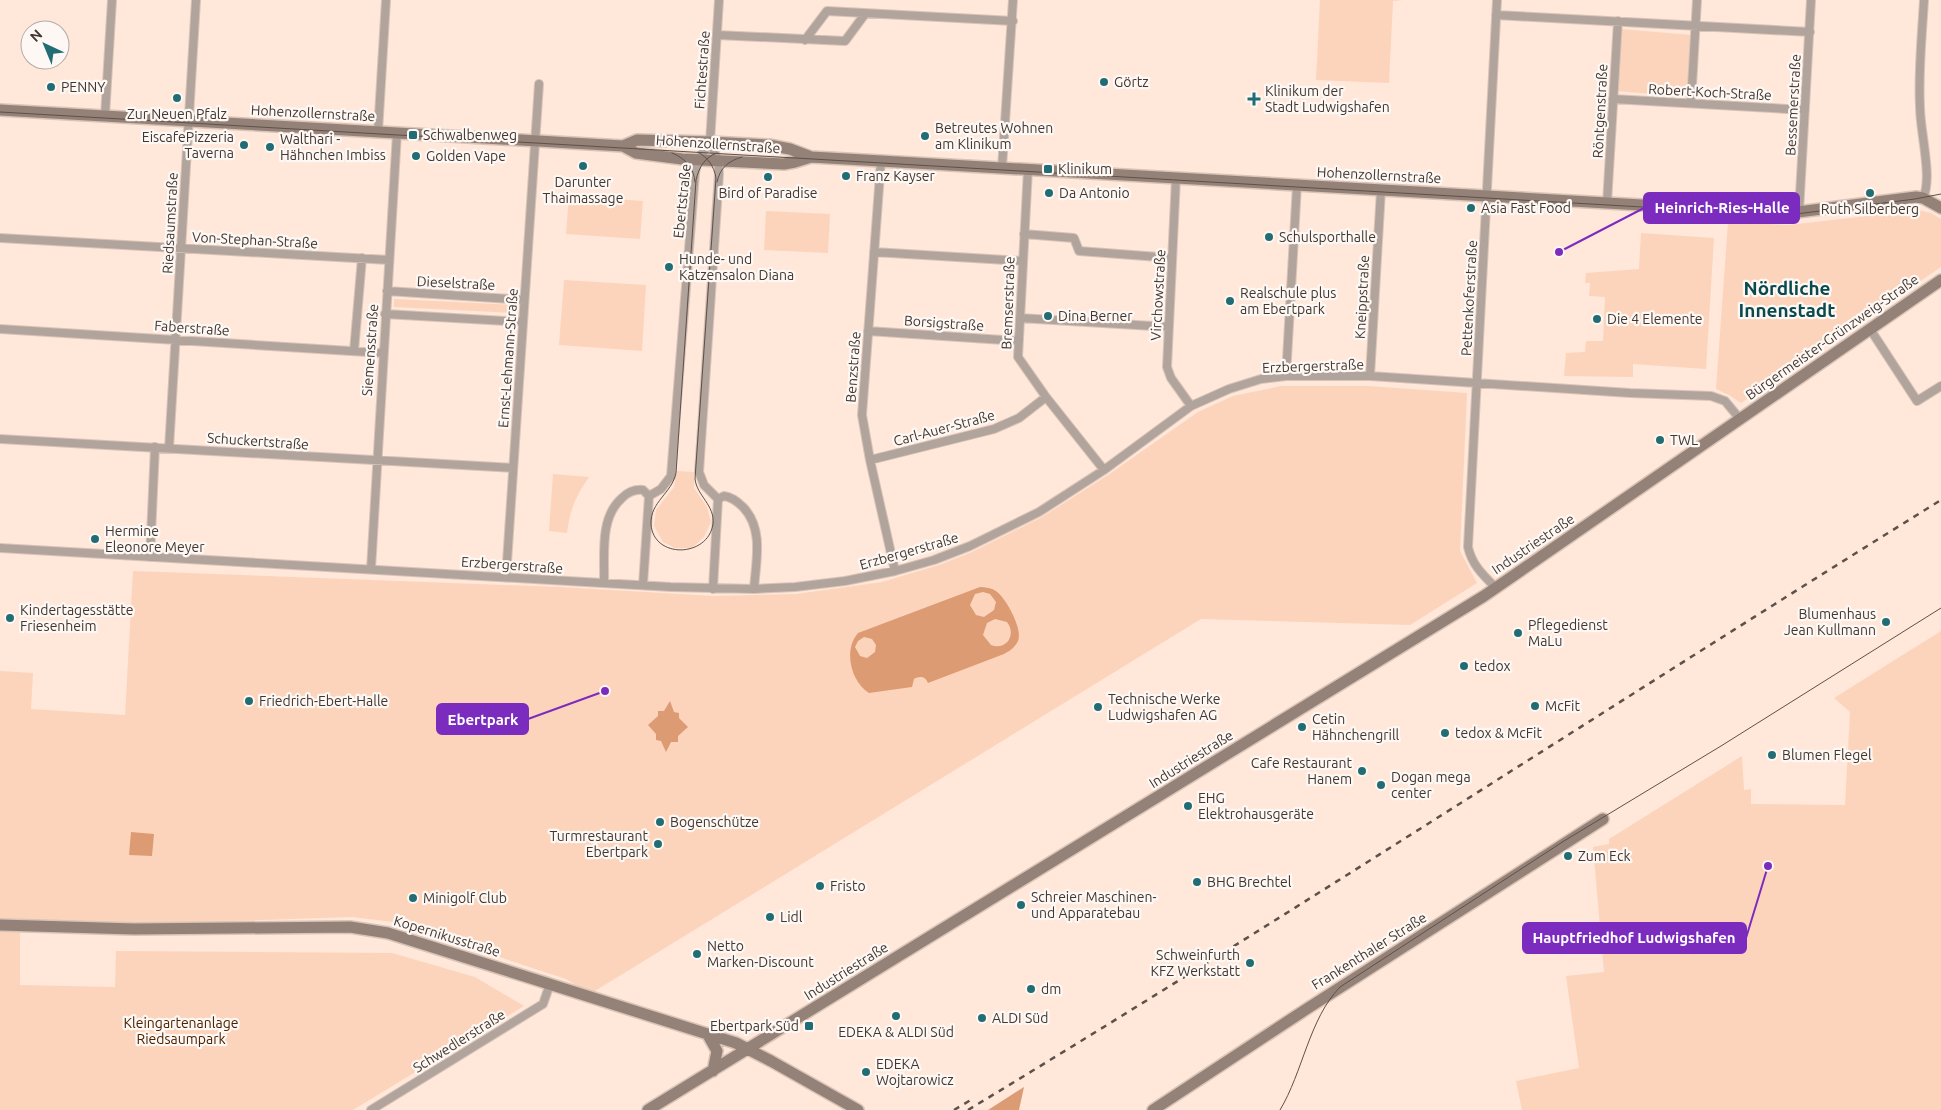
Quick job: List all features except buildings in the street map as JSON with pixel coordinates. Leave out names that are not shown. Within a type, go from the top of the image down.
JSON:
[{"type":"street","points":[[105,116],[112,0]]},
{"type":"street","name":"Riedsaumstraße","points":[[169,448],[196,0]]},
{"type":"street","points":[[378,132],[386,0]]},
{"type":"street","name":"Fichtestraße","points":[[710,142],[719,0]]},
{"type":"street","points":[[1002,168],[1013,0]]},
{"type":"street","name":"Pettenkoferstraße","points":[[1496,588],[1476,568],[1468,547],[1497,0]]},
{"type":"street","points":[[1691,104],[1697,0]]},
{"type":"street","name":"Bessemerstraße","points":[[1799,212],[1812,0]]},
{"type":"street","points":[[1924,0],[1920,62],[1920,108],[1927,186],[1923,198],[1941,208]]},
{"type":"street","points":[[805,40],[827,11],[1013,21]]},
{"type":"street","points":[[717,35],[845,41],[865,14]]},
{"type":"street","points":[[1496,15],[1810,32]]},
{"type":"street","name":"Röntgenstraße","points":[[1608,203],[1618,22]]},
{"type":"street","name":"Ernst-Lehmann-Straße","points":[[506,577],[539,84]]},
{"type":"street","name":"Robert-Koch-Straße","points":[[1613,99],[1805,110]]},
{"type":"street","name":"Hohenzollernstraße","points":[[0,110],[623,146],[636,153],[698,160],[784,164],[812,157]]},
{"type":"street","name":"Siemensstraße","points":[[371,569],[397,133]]},
{"type":"street","name":"Hohenzollernstraße","points":[[623,146],[637,140],[769,145],[790,149],[812,157],[881,162],[1746,212],[1799,212],[1916,197],[1923,198]]},
{"type":"street","points":[[710,142],[718,160],[719,174],[699,472],[704,485],[718,499],[713,588]]},
{"type":"street","name":"Ebertstraße","points":[[648,496],[666,484],[671,476],[673,467],[695,172],[698,160],[710,142]]},
{"type":"street","name":"Benzstraße","points":[[881,162],[862,414],[870,460],[895,571]]},
{"type":"street","name":"Bremserstraße","points":[[1028,169],[1018,357],[1046,397],[1104,470]]},
{"type":"street","name":"Virchowstraße","points":[[1176,178],[1167,367],[1171,378],[1192,406]]},
{"type":"street","points":[[1286,376],[1297,185]]},
{"type":"street","name":"Kneippstraße","points":[[1370,376],[1381,190]]},
{"type":"street","points":[[1024,234],[1074,238],[1079,251],[1172,258]]},
{"type":"street","name":"Von-Stephan-Straße","points":[[0,238],[389,260]]},
{"type":"street","points":[[874,252],[1022,261]]},
{"type":"street","name":"Siemensstraße","points":[[354,351],[362,258]]},
{"type":"street","name":"Bürgermeister-Grünzweig-Straße","points":[[1740,419],[1941,280]]},
{"type":"street","name":"Dieselstraße","points":[[387,292],[524,300]]},
{"type":"street","points":[[385,314],[522,322]]},
{"type":"street","points":[[1020,318],[1169,327]]},
{"type":"street","name":"Faberstraße","points":[[0,329],[383,353]]},
{"type":"street","points":[[1870,329],[1917,401],[1941,386]]},
{"type":"street","name":"Borsigstraße","points":[[868,331],[1018,341]]},
{"type":"street","name":"Erzbergerstraße","points":[[0,548],[643,586],[754,589],[796,587],[845,581],[895,571],[943,556],[996,534],[1039,512],[1104,470],[1192,406],[1230,389],[1261,379],[1286,376],[1370,376],[1711,396],[1725,401],[1740,419]]},
{"type":"street","name":"Carl-Auer-Straße","points":[[870,460],[994,429],[1019,418],[1046,397]]},
{"type":"street","name":"Industriestraße","points":[[648,1110],[1496,588],[1740,419]]},
{"type":"street","name":"Schuckertstraße","points":[[0,439],[513,468]]},
{"type":"street","points":[[150,557],[155,447]]},
{"type":"street","points":[[604,583],[606,524],[612,509],[626,495],[637,489],[643,490],[648,496],[643,586]]},
{"type":"street","points":[[718,499],[724,496],[730,497],[738,502],[753,520],[757,535],[754,589]]},
{"type":"street","name":"Frankenthaler Straße","points":[[1153,1110],[1603,819]]},
{"type":"street","name":"Kopernikusstraße","points":[[0,925],[134,929],[350,927],[388,933],[748,1049],[858,1110]]},
{"type":"street","name":"Schwedlerstraße","points":[[371,1110],[543,1004],[550,984]]},
{"type":"street","points":[[708,1035],[718,1050],[713,1070]]},
{"type":"green space","points":[[1320,0],[1403,0],[1393,1],[1389,83],[1316,80]]},
{"type":"green space","points":[[1621,29],[1692,35],[1687,97],[1616,91]]},
{"type":"green space","points":[[569,196],[643,201],[640,239],[566,234]]},
{"type":"green space","points":[[1918,210],[1931,213],[1941,219],[1941,267],[1741,403],[1716,389],[1728,222],[1789,225]]},
{"type":"green space","points":[[766,211],[830,214],[828,253],[764,250]]},
{"type":"green space","points":[[1641,233],[1714,238],[1706,369],[1633,364],[1633,377],[1564,376],[1566,353],[1585,352],[1586,341],[1603,341],[1605,297],[1589,296],[1590,283],[1585,283],[1586,273],[1639,269]]},
{"type":"green space","points":[[564,280],[646,285],[642,351],[559,345]]},
{"type":"green space","points":[[394,299],[513,305],[513,313],[394,307]]},
{"type":"green space","points":[[1281,386],[1368,386],[1467,393],[1460,551],[1477,583],[1410,625],[1201,619],[590,994],[566,979],[393,922],[352,917],[117,925],[0,922],[0,671],[33,673],[31,709],[125,715],[133,571],[560,587],[713,596],[796,594],[882,582],[939,565],[972,552],[1042,517],[1108,475],[1198,412],[1233,396]]},
{"type":"green space","points":[[677,471],[694,472],[694,488],[707,507],[711,522],[704,537],[692,548],[675,548],[663,542],[654,526],[656,510],[674,487]]},
{"type":"green space","points":[[553,474],[589,477],[574,503],[567,533],[549,531]]},
{"type":"green space","points":[[1941,631],[1941,1110],[1522,1110],[1516,1081],[1579,1068],[1566,976],[1604,972],[1593,847],[1609,844],[1609,839],[1742,756],[1744,790],[1751,789],[1751,804],[1845,805],[1850,712],[1834,698]]},
{"type":"green space","name":"Kleingartenanlage Riedsaumpark","points":[[0,928],[20,928],[20,985],[115,987],[116,951],[392,953],[475,977],[524,1006],[353,1110],[0,1110]]},
{"type":"shaded area","points":[[980,587],[994,590],[1004,600],[1013,614],[1019,636],[1015,645],[1004,654],[928,683],[924,678],[918,677],[914,679],[912,687],[869,693],[858,681],[851,665],[851,648],[853,640],[858,633]],"holes":[[[983,592],[990,594],[996,602],[994,610],[984,617],[976,615],[970,605],[975,594]],[[995,619],[1007,622],[1011,632],[1008,641],[1001,646],[991,645],[983,635],[987,623]],[[864,637],[872,639],[876,645],[875,652],[867,658],[860,656],[855,647],[858,641]]]},
{"type":"shaded area","points":[[670,701],[674,712],[679,713],[679,718],[688,727],[678,736],[678,742],[671,742],[666,752],[661,741],[656,740],[656,734],[648,725],[658,716],[658,711],[664,711]]},
{"type":"shaded area","points":[[131,832],[154,834],[152,856],[129,855]]},
{"type":"shaded area","points":[[1024,1087],[1019,1110],[988,1110]]},
{"type":"tram line","points":[[0,112],[1785,215],[1941,194]]},
{"type":"tram line","points":[[698,152],[705,157],[708,160],[716,178],[695,479],[699,491],[709,506],[713,517],[713,524],[709,535],[701,543],[692,548],[681,550],[661,544],[654,535],[651,524],[657,503],[674,480],[676,473],[696,180],[703,163],[706,160],[709,157],[717,153]]},
{"type":"tram line","points":[[672,153],[688,164],[693,172],[695,182]]},
{"type":"tram line","points":[[717,182],[725,166],[742,157]]},
{"type":"tram line","points":[[1280,1110],[1295,1079],[1313,1030],[1329,1000],[1340,987],[1564,841],[1721,746],[1941,608]]},
{"type":"railway","points":[[968,1110],[1212,960],[1941,500]]},
{"type":"railway","points":[[954,1110],[974,1098]]},
{"type":"place","name":"Görtz","points":[[1104,82]]},
{"type":"place","name":"PENNY","points":[[51,87]]},
{"type":"place","name":"Zur Neuen Pfalz","points":[[177,98]]},
{"type":"place","name":"Klinikum der Stadt Ludwigshafen","points":[[1254,99]]},
{"type":"place","name":"Schwalbenweg","points":[[413,135]]},
{"type":"place","name":"Betreutes Wohnen am Klinikum","points":[[925,136]]},
{"type":"place","name":"EiscafePizzeria Taverna","points":[[244,145]]},
{"type":"place","name":"Walthari - Hähnchen Imbiss","points":[[270,147]]},
{"type":"place","name":"Golden Vape","points":[[416,156]]},
{"type":"place","name":"Darunter Thaimassage","points":[[583,166]]},
{"type":"place","name":"Klinikum","points":[[1048,169]]},
{"type":"place","name":"Franz Kayser","points":[[846,176]]},
{"type":"place","name":"Bird of Paradise","points":[[768,177]]},
{"type":"place","name":"Da Antonio","points":[[1049,193]]},
{"type":"place","name":"Ruth Silberberg","points":[[1870,193]]},
{"type":"place","name":"Asia Fast Food","points":[[1471,208]]},
{"type":"place","name":"Schulsporthalle","points":[[1269,237]]},
{"type":"place","name":"Heinrich-Ries-Halle","points":[[1559,252]]},
{"type":"place","name":"Hunde- und Katzensalon Diana","points":[[669,267]]},
{"type":"place","name":"Realschule plus am Ebertpark","points":[[1230,301]]},
{"type":"place","name":"Dina Berner","points":[[1048,316]]},
{"type":"place","name":"Die 4 Elemente","points":[[1597,319]]},
{"type":"place","name":"TWL","points":[[1660,440]]},
{"type":"place","name":"Hermine Eleonore Meyer","points":[[95,539]]},
{"type":"place","name":"Kindertagesstätte Friesenheim","points":[[10,618]]},
{"type":"place","name":"Blumenhaus Jean Kullmann","points":[[1886,622]]},
{"type":"place","name":"Pflegedienst MaLu","points":[[1518,633]]},
{"type":"place","name":"tedox","points":[[1464,666]]},
{"type":"place","name":"Ebertpark","points":[[605,691]]},
{"type":"place","name":"Friedrich-Ebert-Halle","points":[[249,701]]},
{"type":"place","name":"McFit","points":[[1535,706]]},
{"type":"place","name":"Technische Werke Ludwigshafen AG","points":[[1098,707]]},
{"type":"place","name":"Cetin Hähnchengrill","points":[[1302,727]]},
{"type":"place","name":"tedox & McFit","points":[[1445,733]]},
{"type":"place","name":"Blumen Flegel","points":[[1772,755]]},
{"type":"place","name":"Cafe Restaurant Hanem","points":[[1362,771]]},
{"type":"place","name":"Dogan mega center","points":[[1381,785]]},
{"type":"place","name":"EHG Elektrohausgeräte","points":[[1188,806]]},
{"type":"place","name":"Bogenschütze","points":[[660,822]]},
{"type":"place","name":"Turmrestaurant Ebertpark","points":[[658,844]]},
{"type":"place","name":"Zum Eck","points":[[1568,856]]},
{"type":"place","name":"Hauptfriedhof Ludwigshafen","points":[[1768,866]]},
{"type":"place","name":"BHG Brechtel","points":[[1197,882]]},
{"type":"place","name":"Fristo","points":[[820,886]]},
{"type":"place","name":"Minigolf Club","points":[[413,898]]},
{"type":"place","name":"Schreier Maschinen- und Apparatebau","points":[[1021,905]]},
{"type":"place","name":"Lidl","points":[[770,917]]},
{"type":"place","name":"Netto Marken-Discount","points":[[697,954]]},
{"type":"place","name":"Schweinfurth KFZ Werkstatt","points":[[1250,963]]},
{"type":"place","name":"dm","points":[[1031,989]]},
{"type":"place","name":"EDEKA & ALDI Süd","points":[[896,1016]]},
{"type":"place","name":"ALDI Süd","points":[[982,1018]]},
{"type":"place","name":"Ebertpark Süd","points":[[809,1026]]},
{"type":"place","name":"EDEKA Wojtarowicz","points":[[866,1072]]},
{"type":"district","name":"Nördliche Innenstadt","points":[[1787,299]]}]
